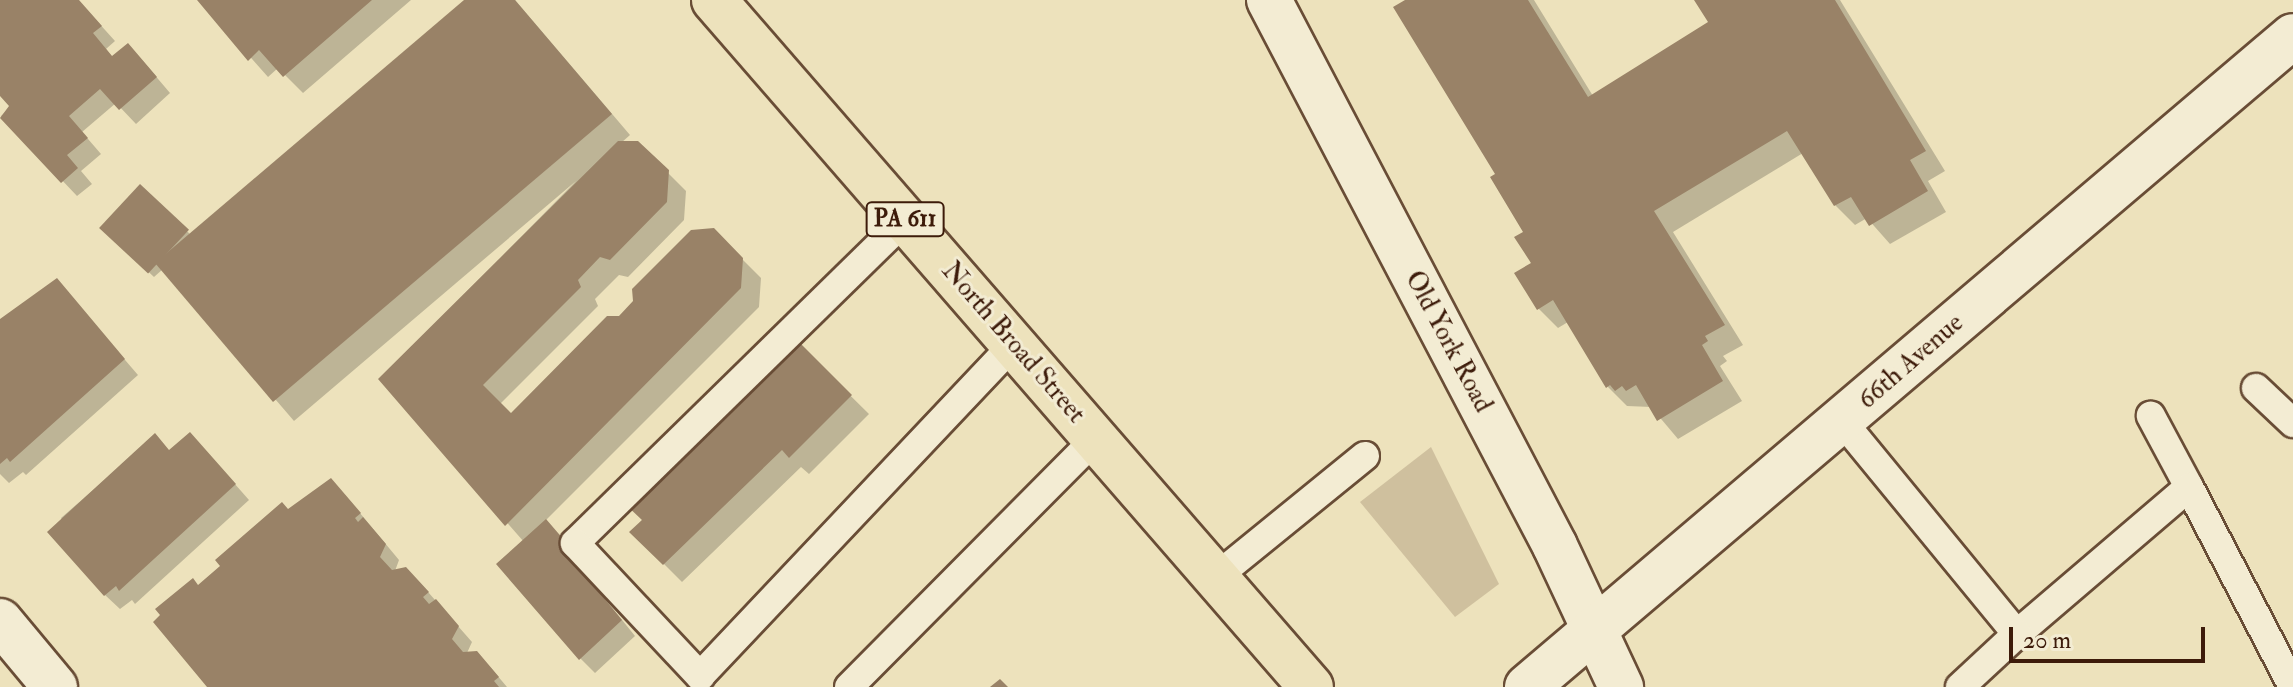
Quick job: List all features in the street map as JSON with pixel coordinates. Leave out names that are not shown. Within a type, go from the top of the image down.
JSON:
[{"type":"main road","name":"North Broad Street","points":[[714,0],[1311,687]]},
{"type":"street","name":"Old York Road","points":[[1269,0],[1595,629],[1621,687]]},
{"type":"street","name":"66th Avenue","points":[[1527,687],[2293,36]]},
{"type":"street","points":[[0,621],[55,687]]},
{"type":"lane","points":[[905,220],[575,543],[700,676],[1014,344]]},
{"type":"lane","points":[[2256,388],[2293,423]]},
{"type":"lane","points":[[2151,416],[2293,687]]},
{"type":"lane","points":[[1842,421],[2017,634]]},
{"type":"lane","points":[[849,687],[1096,438]]},
{"type":"lane","points":[[1216,577],[1365,456]]},
{"type":"lane","points":[[1960,687],[2017,634],[2189,487]]},
{"type":"shaded area","points":[[1431,447],[1499,584],[1455,617],[1360,502]]},
{"type":"building","points":[[0,0],[79,0],[102,26],[93,33],[112,56],[128,43],[157,77],[119,110],[100,89],[69,116],[88,138],[67,155],[78,168],[61,183],[0,118],[9,106],[0,96]]},
{"type":"building","points":[[197,0],[372,0],[283,77],[259,50],[248,61]]},
{"type":"building","points":[[464,0],[515,0],[612,114],[273,402],[155,263]]},
{"type":"building","points":[[1405,0],[1528,0],[1588,97],[1708,22],[1694,0],[1835,0],[1926,151],[1910,160],[1928,191],[1869,226],[1851,197],[1834,206],[1787,131],[1654,211],[1725,325],[1705,336],[1708,341],[1702,345],[1723,381],[1657,421],[1636,385],[1626,391],[1622,386],[1615,391],[1610,385],[1606,388],[1553,300],[1537,310],[1514,273],[1531,263],[1514,237],[1523,232],[1490,177],[1495,174],[1393,7]]},
{"type":"building","points":[[618,141],[638,141],[669,170],[667,202],[610,260],[600,257],[578,280],[581,287],[483,385],[511,413],[607,316],[619,316],[633,301],[632,289],[691,230],[714,228],[743,258],[741,288],[505,526],[378,379]]},
{"type":"building","points":[[140,184],[189,230],[148,274],[99,228]]},
{"type":"building","points":[[57,278],[125,359],[10,462],[7,458],[0,464],[0,319]]},
{"type":"building","points":[[794,337],[852,395],[789,458],[782,450],[663,565],[629,532],[642,520],[623,502]]},
{"type":"building","points":[[190,432],[236,484],[119,591],[116,586],[104,596],[47,532],[155,433],[169,450]]},
{"type":"building","points":[[331,478],[361,513],[355,518],[358,522],[363,517],[386,544],[380,557],[392,570],[406,567],[429,592],[423,597],[429,604],[436,599],[459,626],[452,639],[463,652],[477,651],[499,677],[494,681],[499,687],[207,687],[153,622],[160,615],[155,609],[193,578],[198,585],[220,566],[215,560],[282,502],[288,509]]},
{"type":"building","points":[[546,519],[589,569],[584,574],[622,620],[579,660],[496,564]]},
{"type":"building","points":[[1000,679],[1008,687],[990,687]]}]
